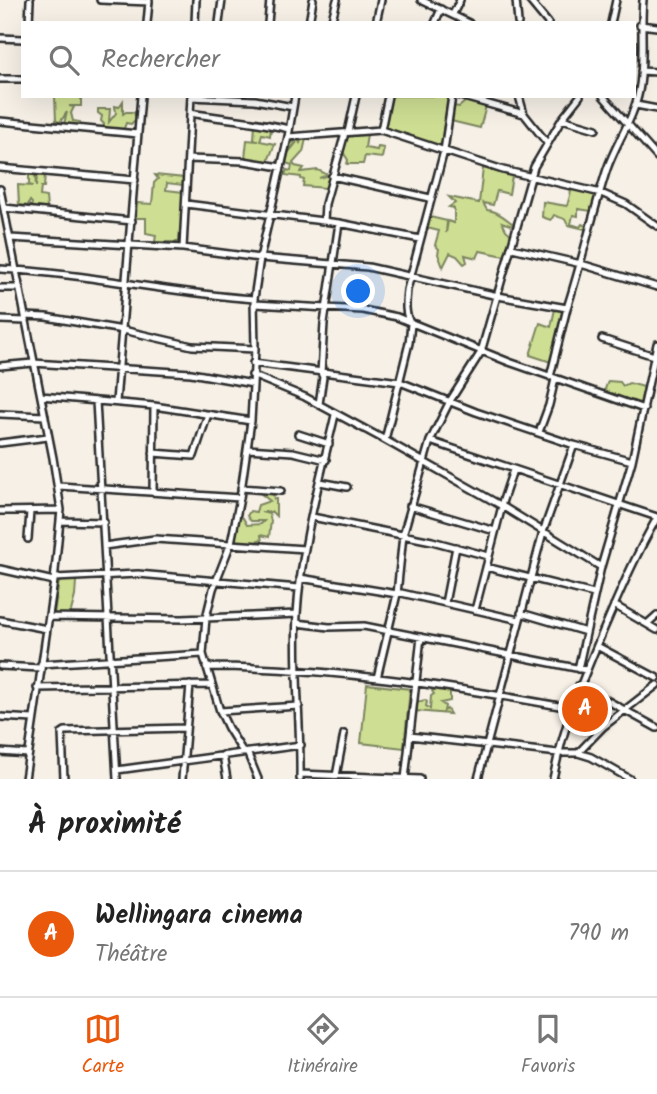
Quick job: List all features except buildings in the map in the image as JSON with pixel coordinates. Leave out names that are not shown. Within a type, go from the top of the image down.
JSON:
[{"type":"street","points":[[29,21],[30,0]]},
{"type":"street","points":[[100,0],[149,1],[147,21]]},
{"type":"street","points":[[195,21],[197,0]]},
{"type":"street","points":[[219,21],[222,0]]},
{"type":"street","points":[[268,21],[270,0]]},
{"type":"street","points":[[309,21],[313,0]]},
{"type":"street","points":[[332,21],[337,0]]},
{"type":"street","points":[[376,21],[381,0]]},
{"type":"street","points":[[421,0],[465,21]]},
{"type":"street","points":[[453,15],[460,0]]},
{"type":"street","points":[[516,0],[517,21]]},
{"type":"street","points":[[529,0],[547,21]]},
{"type":"street","points":[[611,21],[616,0]]},
{"type":"street","points":[[539,432],[549,405],[567,308],[606,171],[636,106],[640,71],[637,38],[643,0]]},
{"type":"street","points":[[436,21],[441,9]]},
{"type":"street","points":[[640,25],[657,27]]},
{"type":"street","points":[[0,38],[21,39]]},
{"type":"street","points":[[640,71],[657,72]]},
{"type":"street","points":[[0,79],[21,79]]},
{"type":"street","points":[[116,402],[141,98]]},
{"type":"street","points":[[183,248],[191,98]]},
{"type":"street","points":[[212,98],[255,100],[293,107]]},
{"type":"street","points":[[258,779],[220,711],[203,654],[206,618],[216,581],[231,543],[240,498],[251,421],[255,349],[254,301],[260,258],[295,98]]},
{"type":"street","points":[[324,221],[332,176],[355,98]]},
{"type":"street","points":[[381,130],[388,98]]},
{"type":"street","points":[[385,440],[409,343],[411,324],[406,304],[411,277],[444,151],[452,98]]},
{"type":"street","points":[[467,98],[524,114]]},
{"type":"street","points":[[520,98],[524,114],[547,143]]},
{"type":"street","points":[[377,678],[397,593],[403,535],[430,441],[450,401],[481,352],[532,176],[547,143],[578,98]]},
{"type":"street","points":[[605,98],[657,157]]},
{"type":"street","points":[[636,106],[657,109]]},
{"type":"street","points":[[191,113],[228,120],[256,121],[289,129]]},
{"type":"street","points":[[562,119],[596,129]]},
{"type":"street","points":[[0,121],[138,134]]},
{"type":"street","points":[[288,137],[381,130],[444,151],[601,193],[626,204],[657,226]]},
{"type":"street","points":[[188,159],[244,161],[281,167]]},
{"type":"street","points":[[0,168],[135,180]]},
{"type":"street","points":[[332,176],[430,198]]},
{"type":"street","points":[[0,189],[61,510],[49,617],[25,779]]},
{"type":"street","points":[[186,204],[339,223],[420,239]]},
{"type":"street","points":[[3,211],[132,220]]},
{"type":"street","points":[[319,404],[327,307],[339,223]]},
{"type":"street","points":[[0,237],[183,248],[368,267],[498,296],[567,308]]},
{"type":"street","points":[[512,248],[581,264],[657,287]]},
{"type":"street","points":[[0,269],[65,275],[254,301],[363,310],[397,317],[481,352],[644,409]]},
{"type":"street","points":[[0,288],[20,288]]},
{"type":"street","points":[[0,320],[46,317],[123,330],[192,346],[255,349]]},
{"type":"street","points":[[602,339],[654,356]]},
{"type":"street","points":[[578,669],[601,567],[632,461],[657,344]]},
{"type":"street","points":[[253,362],[400,382],[574,445],[632,461]]},
{"type":"street","points":[[0,366],[33,363],[191,373],[253,384]]},
{"type":"street","points":[[252,376],[319,404],[385,440],[502,506],[601,567]]},
{"type":"street","points":[[41,396],[155,406],[251,421]]},
{"type":"street","points":[[96,401],[117,779]]},
{"type":"street","points":[[153,492],[155,406]]},
{"type":"street","points":[[0,414],[45,416]]},
{"type":"street","points":[[153,453],[194,456],[208,414]]},
{"type":"street","points":[[335,415],[299,588],[296,670],[301,745],[300,776],[420,779]]},
{"type":"street","points":[[298,434],[328,444]]},
{"type":"street","points":[[0,443],[48,437]]},
{"type":"street","points":[[430,441],[657,518],[655,527],[636,553],[579,685],[570,708],[553,779]]},
{"type":"street","points":[[478,779],[543,531],[574,445]]},
{"type":"street","points":[[247,450],[293,452],[326,460]]},
{"type":"street","points":[[475,610],[513,470]]},
{"type":"street","points":[[320,482],[347,487]]},
{"type":"street","points":[[58,486],[240,498]]},
{"type":"street","points":[[241,488],[281,491]]},
{"type":"street","points":[[410,506],[495,531]]},
{"type":"street","points":[[0,511],[61,510]]},
{"type":"street","points":[[28,539],[30,512]]},
{"type":"street","points":[[312,517],[403,535],[488,556]]},
{"type":"street","points":[[61,521],[104,522]]},
{"type":"street","points":[[104,546],[155,539],[305,549]]},
{"type":"street","points":[[445,603],[456,547]]},
{"type":"street","points":[[486,566],[594,594]]},
{"type":"street","points":[[0,569],[54,579],[138,574],[299,588]]},
{"type":"street","points":[[300,578],[397,593],[586,632]]},
{"type":"street","points":[[614,605],[657,630]]},
{"type":"street","points":[[49,617],[206,618],[297,614]]},
{"type":"street","points":[[648,624],[657,615]]},
{"type":"street","points":[[0,620],[47,629]]},
{"type":"street","points":[[297,622],[329,627],[364,626],[390,630],[586,670]]},
{"type":"street","points":[[405,779],[421,638]]},
{"type":"street","points":[[597,646],[657,678]]},
{"type":"street","points":[[0,666],[41,666],[203,654]]},
{"type":"street","points":[[206,667],[296,670],[377,678],[501,695],[570,708]]},
{"type":"street","points":[[182,779],[190,685]]},
{"type":"street","points":[[37,688],[212,685]]},
{"type":"street","points":[[579,685],[657,728]]},
{"type":"street","points":[[578,753],[624,710],[657,685]]},
{"type":"street","points":[[220,711],[299,706]]},
{"type":"street","points":[[0,717],[33,719]]},
{"type":"street","points":[[64,779],[62,733],[65,731],[186,728]]},
{"type":"street","points":[[335,775],[344,734]]},
{"type":"street","points":[[410,736],[578,753],[591,757],[630,779]]},
{"type":"street","points":[[117,770],[301,745]]},
{"type":"street","points":[[0,752],[29,754]]},
{"type":"street","points":[[223,755],[227,779]]},
{"type":"green space","points":[[55,98],[81,98],[81,106],[69,106],[74,107],[71,113],[73,121],[80,122],[79,126],[64,124],[67,112],[60,122],[56,121]]},
{"type":"green space","points":[[389,98],[449,98],[441,146],[383,127]]},
{"type":"green space","points":[[123,101],[123,114],[134,112],[136,119],[131,124],[126,123],[123,131],[103,127],[98,109],[110,109],[109,122],[116,113],[115,106],[119,107]]},
{"type":"green space","points":[[466,101],[486,106],[480,128],[451,121],[454,106],[459,107]]},
{"type":"green space","points":[[255,125],[271,128],[270,136],[262,134],[260,141],[275,144],[268,161],[245,158],[247,140],[258,141],[254,139]]},
{"type":"green space","points":[[367,134],[365,148],[384,148],[382,158],[365,156],[363,164],[347,164],[348,160],[343,152],[347,137]]},
{"type":"green space","points":[[298,139],[300,143],[302,139],[306,139],[303,152],[293,163],[304,168],[301,172],[318,170],[328,175],[319,178],[329,175],[326,188],[303,186],[304,180],[301,177],[285,175],[287,170],[291,171],[292,165],[286,163],[288,153],[297,142],[287,152],[288,146]]},
{"type":"green space","points":[[483,168],[512,176],[509,194],[497,191],[493,205],[483,203],[487,210],[512,223],[517,221],[515,227],[502,222],[514,237],[505,256],[480,251],[477,258],[465,255],[467,262],[464,264],[450,253],[443,267],[439,249],[435,245],[439,231],[427,228],[430,217],[447,221],[446,233],[448,221],[454,223],[454,208],[449,207],[455,203],[449,197],[479,203]]},
{"type":"green space","points":[[29,172],[35,173],[36,187],[37,176],[45,174],[40,196],[46,197],[47,208],[31,207],[30,201],[30,206],[19,205],[18,185],[33,186],[29,185]]},
{"type":"green space","points":[[155,175],[184,178],[183,185],[167,183],[166,190],[183,192],[180,242],[155,242],[156,235],[146,233],[146,218],[136,218],[137,203],[152,204],[154,183],[158,179]]},
{"type":"green space","points":[[572,188],[596,196],[591,211],[578,209],[578,216],[573,215],[571,224],[580,227],[582,224],[586,226],[585,229],[568,225],[564,219],[554,215],[551,220],[542,217],[543,202],[567,206]]},
{"type":"green space","points":[[555,309],[563,310],[551,362],[530,355],[540,323],[551,327]]},
{"type":"green space","points":[[608,381],[620,382],[623,386],[629,383],[644,387],[640,404],[604,392]]},
{"type":"green space","points":[[260,493],[273,494],[276,499],[276,516],[272,512],[261,512],[269,514],[269,537],[261,535],[262,542],[258,540],[256,544],[234,542],[237,517],[243,518],[247,525],[261,524],[264,521],[251,521],[247,516],[250,511],[256,512],[258,505],[270,501]]},
{"type":"green space","points":[[59,581],[76,581],[70,615],[54,614]]},
{"type":"green space","points":[[367,684],[410,689],[404,748],[361,743]]},
{"type":"green space","points":[[432,691],[450,691],[450,701],[441,703],[445,706],[444,711],[447,709],[450,714],[416,711],[417,702],[425,700],[430,709],[431,696],[434,694]]},
{"type":"place","name":"Wellingara cinema","points":[[585,709]]}]
